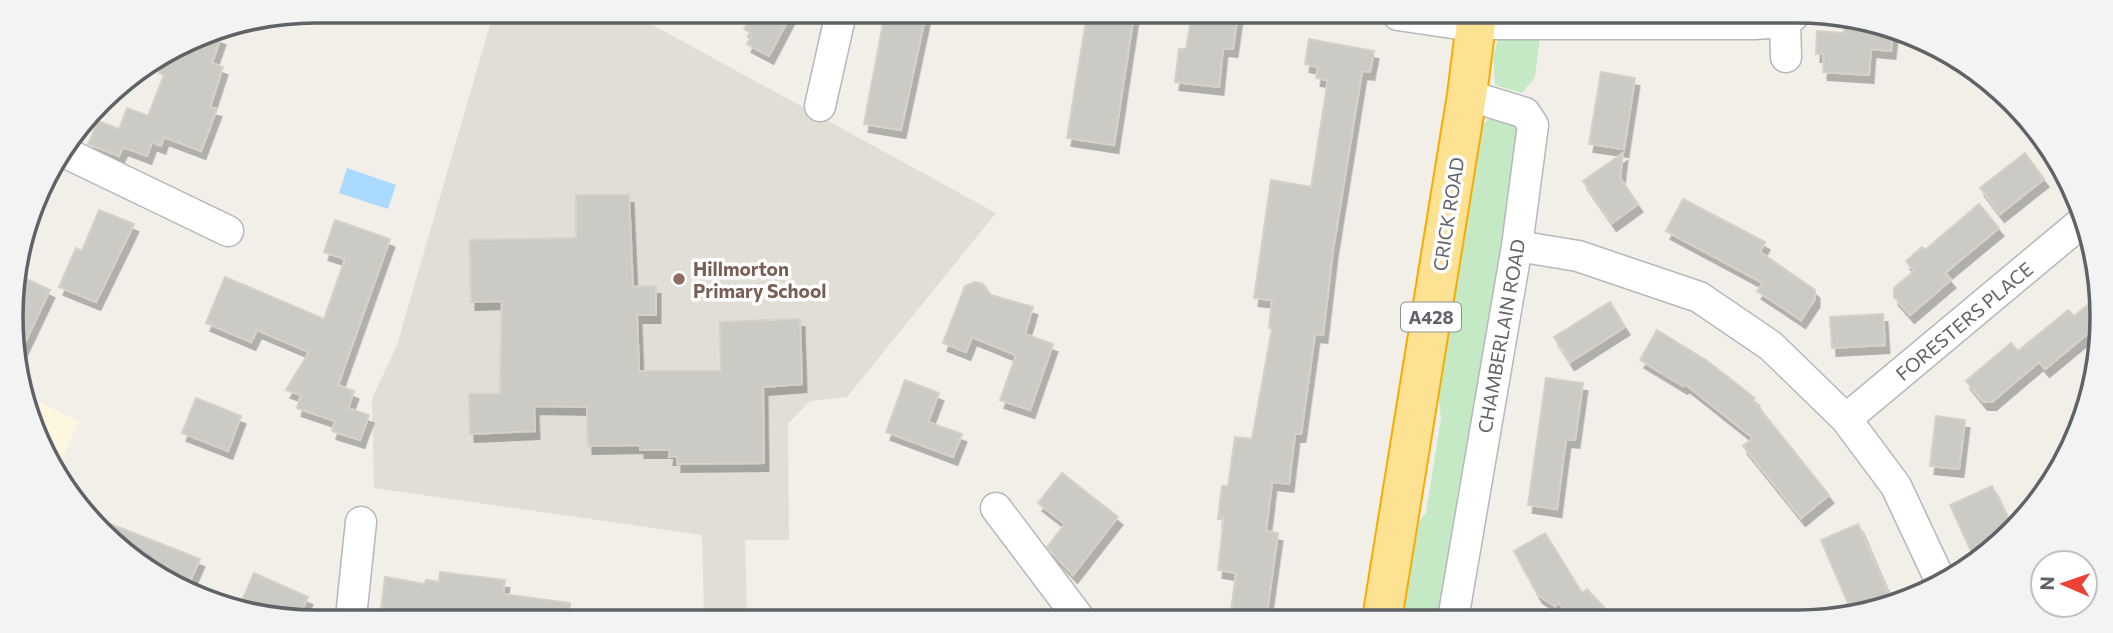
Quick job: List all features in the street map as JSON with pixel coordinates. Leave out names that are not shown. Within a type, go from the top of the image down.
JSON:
[{"type":"highway","name":"CRICK ROAD","points":[[1383,610],[1467,95],[1476,23]]},
{"type":"street","points":[[820,106],[839,23]]},
{"type":"street","points":[[1786,57],[1789,23]]},
{"type":"street","name":"CHAMBERLAIN ROAD","points":[[1454,610],[1517,246],[1533,125],[1525,113],[1467,95]]},
{"type":"street","points":[[71,155],[228,231]]},
{"type":"street","name":"FORESTERS PLACE","points":[[1846,419],[2076,227]]},
{"type":"street","points":[[1517,246],[1578,256],[1699,297],[1772,346],[1846,419],[1896,486],[1937,574]]},
{"type":"street","points":[[996,508],[1073,610]]},
{"type":"street","points":[[352,610],[361,522]]},
{"type":"shaded area","name":"Hillmorton Primary School","points":[[491,23],[649,23],[996,213],[847,397],[810,401],[788,424],[789,540],[745,540],[747,610],[704,610],[702,535],[374,488],[372,399],[397,345]]},
{"type":"shaded area","points":[[35,400],[79,422],[61,461],[45,429]]},
{"type":"green space","points":[[1540,37],[1535,77],[1522,93],[1495,85],[1493,56],[1498,39]]},
{"type":"green space","points":[[1493,116],[1516,124],[1518,148],[1440,610],[1400,610],[1414,528],[1426,513],[1441,418],[1437,387],[1479,128]]},
{"type":"water","points":[[347,168],[396,185],[388,209],[339,193]]},
{"type":"building","points":[[748,23],[786,23],[769,56],[747,44],[752,34],[744,29]]},
{"type":"building","points":[[883,23],[924,23],[901,130],[864,124]]},
{"type":"building","points":[[1086,23],[1133,23],[1114,145],[1067,138]]},
{"type":"building","points":[[1190,23],[1237,23],[1233,49],[1223,48],[1219,87],[1175,82],[1179,49],[1186,49]]},
{"type":"building","points":[[1844,26],[1891,38],[1891,51],[1871,49],[1869,75],[1823,72],[1824,54],[1816,54],[1817,31],[1844,33]]},
{"type":"building","points":[[220,39],[212,63],[223,67],[210,107],[217,109],[201,151],[164,137],[161,146],[152,142],[147,156],[123,147],[119,156],[88,144],[98,121],[119,129],[127,108],[148,116],[164,75],[159,73],[161,67],[170,62]]},
{"type":"building","points":[[1309,39],[1374,51],[1370,72],[1362,71],[1333,250],[1323,335],[1315,334],[1301,434],[1295,434],[1289,484],[1272,482],[1266,531],[1278,533],[1267,610],[1231,610],[1236,573],[1218,570],[1224,519],[1218,519],[1222,486],[1228,486],[1235,437],[1252,439],[1272,328],[1269,328],[1272,300],[1254,298],[1271,180],[1311,187],[1328,80],[1316,78],[1318,67],[1305,64]]},
{"type":"building","points":[[1601,72],[1635,78],[1624,149],[1589,144]]},
{"type":"building","points":[[1623,153],[1620,178],[1638,204],[1612,223],[1583,181]]},
{"type":"building","points":[[2025,153],[2044,179],[2000,214],[1980,188]]},
{"type":"building","points":[[576,195],[629,195],[633,287],[656,286],[656,315],[637,315],[639,371],[721,371],[720,322],[800,319],[802,384],[763,387],[764,463],[677,464],[677,456],[669,457],[670,450],[640,450],[640,445],[588,446],[587,407],[534,406],[535,431],[470,434],[469,394],[500,394],[502,301],[471,302],[470,240],[576,238]]},
{"type":"building","points":[[1683,199],[1765,242],[1760,252],[1815,290],[1815,299],[1801,320],[1757,291],[1763,283],[1666,231]]},
{"type":"building","points":[[1979,204],[1999,228],[1945,273],[1951,280],[1910,315],[1894,297],[1894,288],[1914,271],[1906,261],[1922,247],[1925,250]]},
{"type":"building","points":[[99,210],[134,224],[96,302],[59,287],[76,248],[82,251]]},
{"type":"building","points":[[335,220],[390,239],[338,385],[354,391],[348,408],[369,415],[360,440],[332,431],[335,421],[297,408],[301,395],[286,390],[309,352],[257,330],[251,342],[206,323],[225,277],[324,319],[345,259],[324,252]]},
{"type":"building","points":[[25,278],[50,290],[24,345]]},
{"type":"building","points":[[975,282],[983,284],[991,295],[1033,307],[1025,334],[1053,344],[1030,410],[1000,400],[1016,355],[972,337],[966,352],[943,343],[965,286]]},
{"type":"building","points":[[1610,302],[1625,327],[1570,362],[1554,337]]},
{"type":"building","points":[[2090,303],[2090,332],[2045,369],[2039,362],[1992,402],[1983,402],[1966,381],[2011,343],[2018,351],[2068,310],[2074,316]]},
{"type":"building","points":[[1883,314],[1885,345],[1832,348],[1830,317]]},
{"type":"building","points":[[1657,330],[1706,360],[1755,398],[1753,400],[1829,495],[1801,518],[1743,446],[1753,438],[1685,384],[1683,386],[1640,360]]},
{"type":"building","points":[[1546,378],[1583,383],[1575,440],[1566,439],[1557,509],[1528,505]]},
{"type":"building","points":[[905,380],[939,393],[928,422],[962,434],[953,457],[886,432]]},
{"type":"building","points":[[196,398],[241,416],[228,451],[182,433]]},
{"type":"building","points":[[1936,416],[1965,420],[1959,469],[1930,466]]},
{"type":"building","points":[[1062,473],[1118,517],[1073,575],[1047,547],[1065,524],[1038,503]]},
{"type":"building","points":[[1992,486],[2008,519],[1972,552],[1950,505]]},
{"type":"building","points":[[108,523],[200,559],[190,581],[153,561]]},
{"type":"building","points":[[1858,524],[1889,596],[1849,606],[1821,540]]},
{"type":"building","points":[[1545,533],[1582,593],[1587,589],[1607,610],[1563,610],[1559,603],[1555,606],[1538,595],[1514,551]]},
{"type":"building","points":[[440,572],[505,580],[503,594],[570,603],[570,610],[381,610],[385,577],[425,584],[426,580],[439,582]]},
{"type":"building","points":[[254,573],[308,597],[302,610],[242,601]]},
{"type":"place","name":"Hillmorton Primary School","points":[[679,279]]}]
